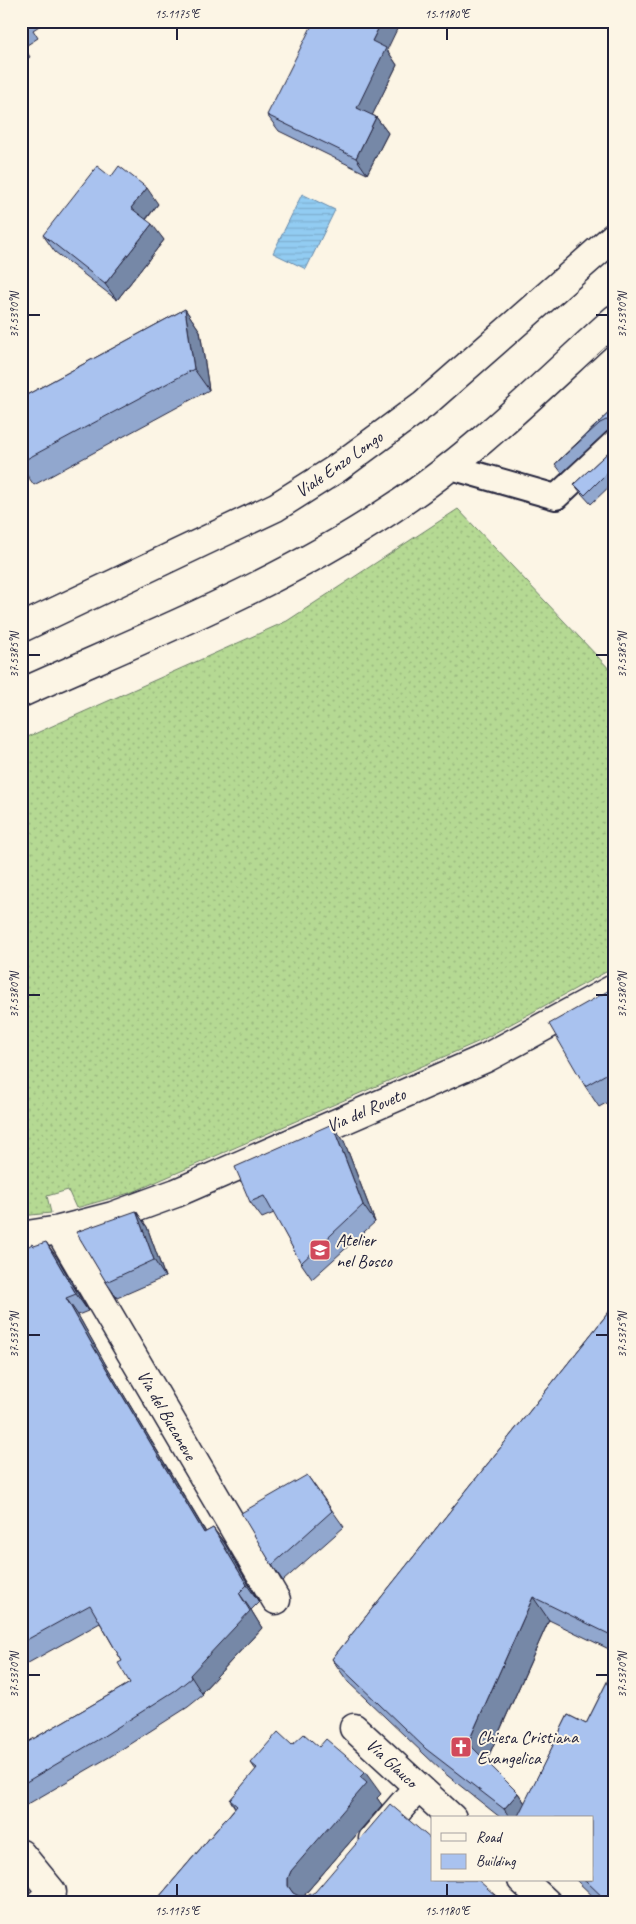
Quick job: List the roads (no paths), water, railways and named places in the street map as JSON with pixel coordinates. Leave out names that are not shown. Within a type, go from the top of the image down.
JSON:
[{"type":"street","name":"Viale Enzo Longo","points":[[21,628],[276,508],[336,469],[424,404],[615,236]]},
{"type":"street","points":[[21,693],[284,573],[390,510],[469,453],[615,319]]},
{"type":"street","name":"Via del Roveto","points":[[21,1236],[59,1230],[113,1216],[194,1185],[486,1058],[615,988]]},
{"type":"street","name":"Via del Bucaneve","points":[[59,1230],[276,1600]]},
{"type":"street","name":"Via Glauco","points":[[354,1728],[450,1816]]},
{"type":"street","points":[[356,1859],[418,1787]]},
{"type":"street","points":[[21,1854],[52,1892],[40,1903]]},
{"type":"street","points":[[524,1882],[547,1903]]},
{"type":"lane","points":[[450,467],[556,497],[615,442]]},
{"type":"water","points":[[302,194],[335,210],[306,269],[273,253]]},
{"type":"place","name":"Atelier nel Bosco","points":[[320,1250]]},
{"type":"place","name":"Chiesa Cristiana Evangelica","points":[[461,1747]]}]
